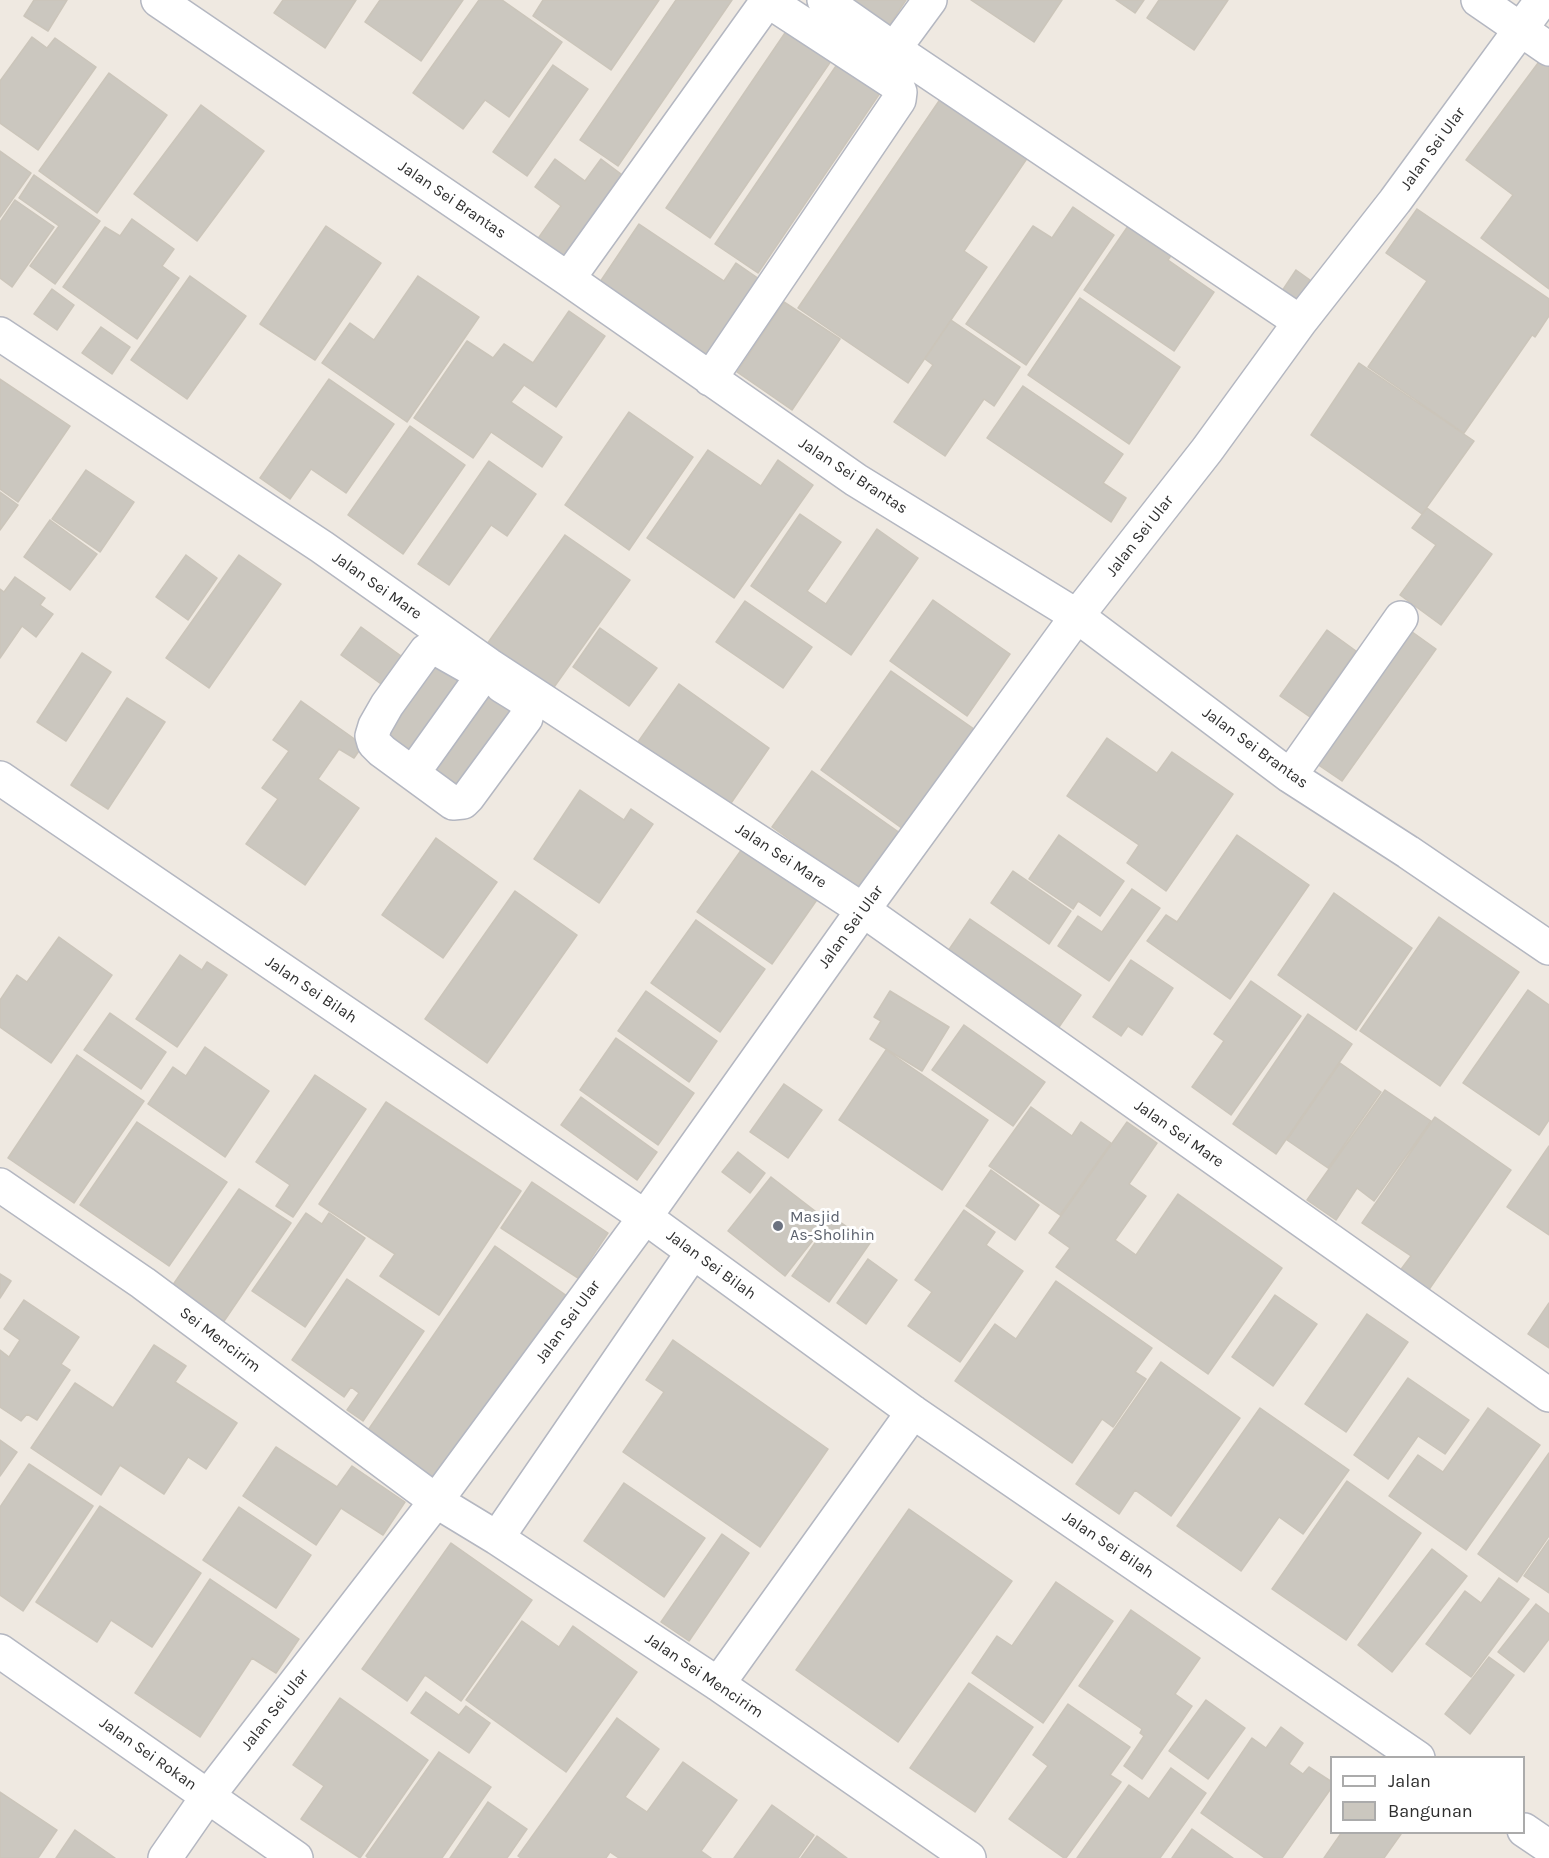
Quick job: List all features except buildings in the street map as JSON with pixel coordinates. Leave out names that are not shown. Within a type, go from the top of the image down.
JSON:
[{"type":"street","name":"Jalan Sei Brantas","points":[[158,0],[568,279],[856,480],[1077,616],[1290,776],[1408,852],[1549,948]]},
{"type":"street","points":[[824,0],[1300,322]]},
{"type":"street","points":[[894,49],[930,0]]},
{"type":"street","points":[[1478,0],[1549,49]]},
{"type":"street","name":"Jalan Sei Ular","points":[[165,1858],[208,1796],[436,1501],[645,1217],[863,910],[1077,616],[1207,450],[1300,322],[1395,201],[1542,0]]},
{"type":"street","points":[[568,279],[760,11],[767,5],[776,6],[897,85],[900,92],[899,100],[710,379]]},
{"type":"street","name":"Jalan Sei Mare","points":[[0,334],[322,547],[486,670],[863,910],[1549,1395]]},
{"type":"street","points":[[1290,776],[1401,618]]},
{"type":"street","points":[[431,648],[486,670],[523,699],[528,707],[526,718],[463,802],[453,803],[374,743],[372,736],[387,705],[426,651],[431,648]]},
{"type":"street","points":[[413,774],[486,670]]},
{"type":"street","name":"Jalan Sei Bilah","points":[[0,778],[645,1217],[913,1412],[1415,1756]]},
{"type":"street","name":"Sei Mencirim","points":[[0,1185],[143,1283],[436,1501]]},
{"type":"street","points":[[497,1538],[693,1252]]},
{"type":"street","points":[[718,1684],[913,1412]]},
{"type":"street","name":"Jalan Sei Mencirim","points":[[436,1501],[497,1538],[718,1684],[969,1858]]},
{"type":"street","name":"Jalan Sei Rokan","points":[[0,1651],[296,1858]]},
{"type":"street","points":[[1525,1831],[1549,1847]]},
{"type":"place","name":"Masjid As-Sholihin","points":[[778,1226]]}]
